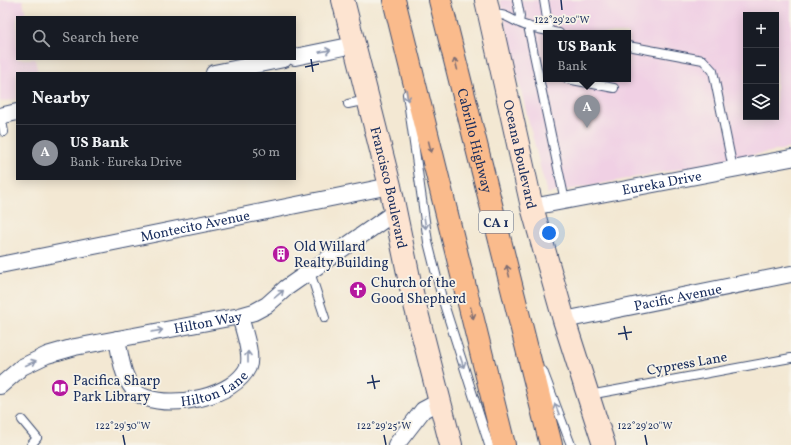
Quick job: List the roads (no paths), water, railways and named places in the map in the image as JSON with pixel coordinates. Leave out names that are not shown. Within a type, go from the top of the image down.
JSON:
[{"type":"highway","points":[[394,0],[504,445]]},
{"type":"highway","name":"Cabrillo Highway","points":[[440,0],[551,445]]},
{"type":"street","name":"Francisco Boulevard","points":[[343,0],[354,45],[358,102],[390,186],[414,297],[451,445]]},
{"type":"street","name":"Oceana Boulevard","points":[[487,4],[532,207],[564,320],[604,445]]},
{"type":"street","points":[[296,57],[354,45]]},
{"type":"street","points":[[219,72],[279,60]]},
{"type":"street","points":[[0,116],[16,112]]},
{"type":"street","name":"Eureka Drive","points":[[532,207],[791,158]]},
{"type":"street","name":"Montecito Avenue","points":[[0,264],[390,186]]},
{"type":"street","name":"Hilton Way","points":[[0,386],[22,367],[47,355],[75,347],[240,316],[254,312],[395,212]]},
{"type":"street","name":"Pacific Avenue","points":[[564,320],[791,274]]},
{"type":"street","name":"Hilton Lane","points":[[117,339],[126,380],[139,395],[157,402],[179,402],[204,397],[225,388],[239,379],[248,366],[249,353],[240,316]]},
{"type":"street","points":[[396,445],[423,410],[440,401]]},
{"type":"lane","points":[[394,0],[428,242],[442,298],[489,445]]},
{"type":"lane","points":[[517,0],[520,16],[519,23]]},
{"type":"lane","points":[[544,0],[549,30]]},
{"type":"lane","points":[[487,4],[498,14],[507,16],[519,23],[545,30]]},
{"type":"lane","points":[[528,26],[542,74]]},
{"type":"lane","points":[[631,47],[703,60],[713,71],[733,169]]},
{"type":"lane","points":[[543,82],[565,201]]},
{"type":"lane","points":[[583,82],[614,88]]},
{"type":"lane","points":[[0,116],[4,132]]},
{"type":"lane","points":[[310,272],[325,318]]},
{"type":"lane","points":[[515,300],[571,445]]},
{"type":"lane","name":"Cypress Lane","points":[[588,395],[791,358]]},
{"type":"lane","points":[[22,420],[37,438],[31,445]]},
{"type":"place","name":"US Bank","points":[[587,128]]},
{"type":"place","name":"Old Willard Realty Building","points":[[281,254]]},
{"type":"place","name":"Church of the Good Shepherd","points":[[358,290]]},
{"type":"place","name":"Pacifica Sharp Park Library","points":[[60,388]]}]
